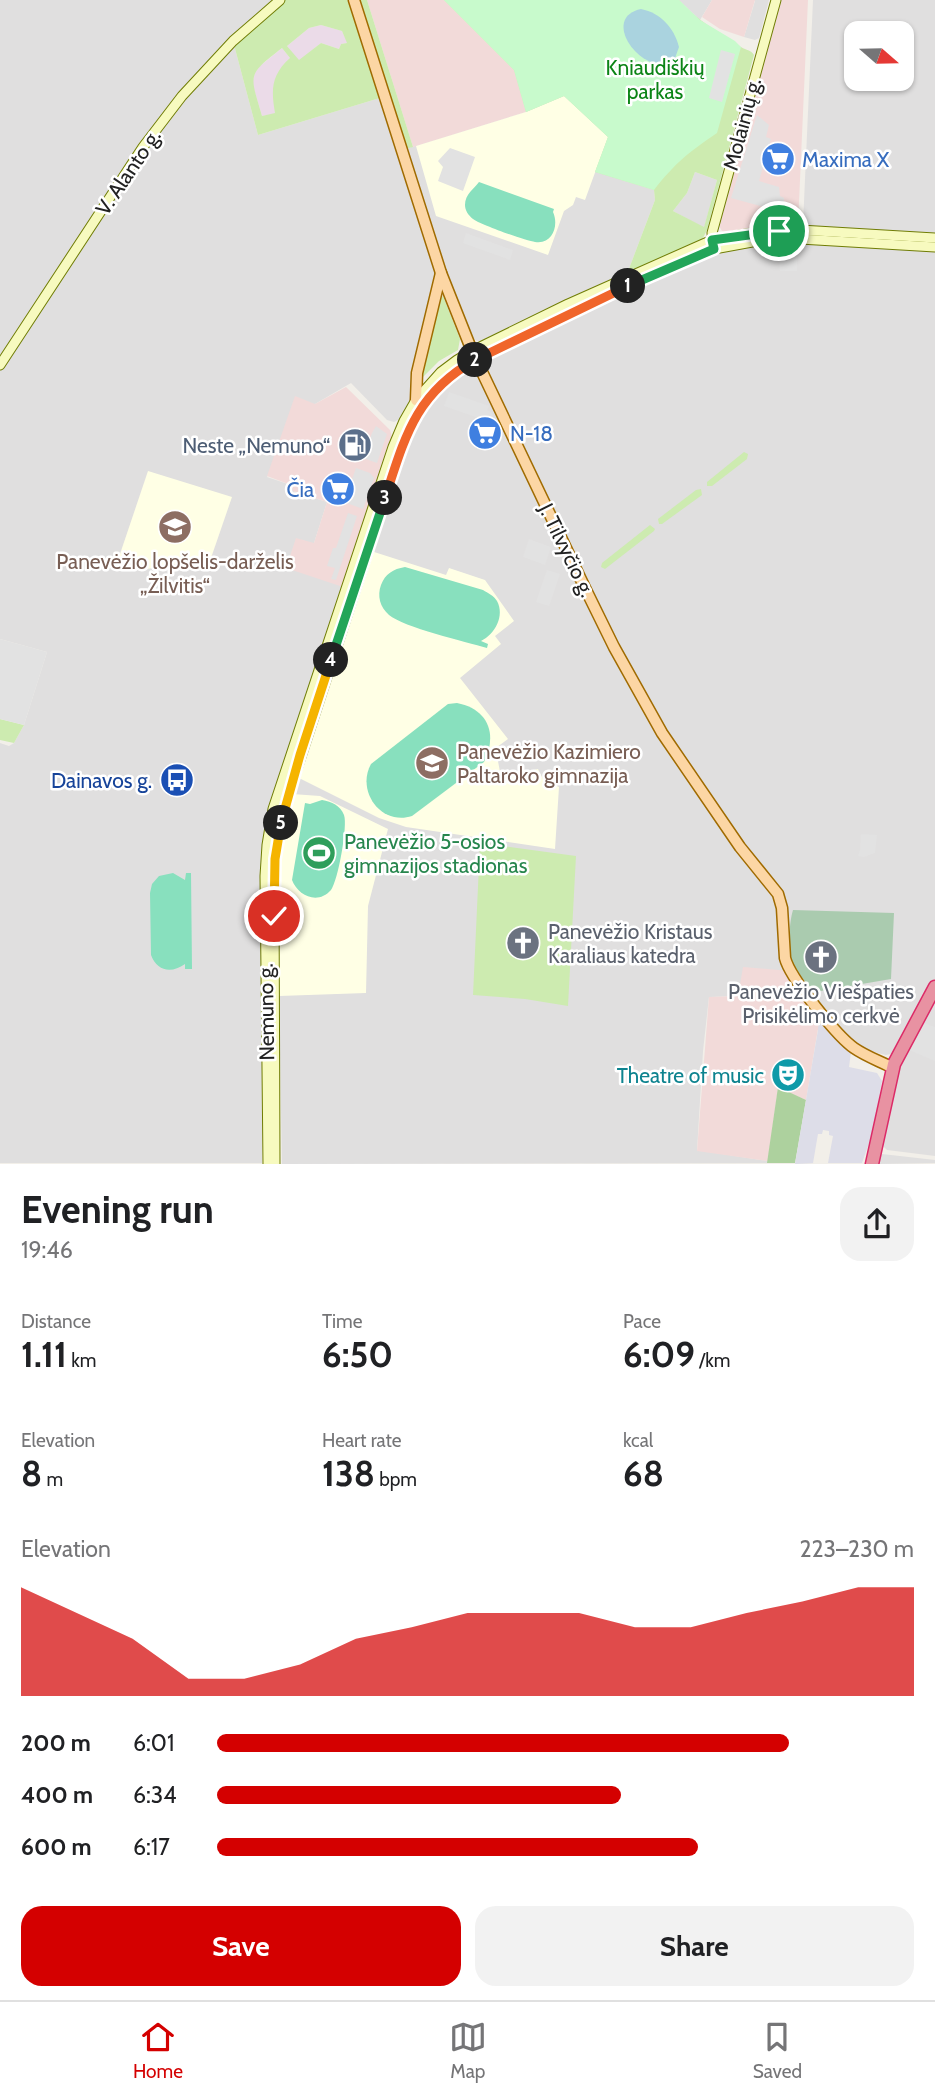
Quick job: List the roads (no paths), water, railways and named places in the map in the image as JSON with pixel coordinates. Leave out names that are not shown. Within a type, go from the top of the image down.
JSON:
[{"type":"highway","points":[[869,1164],[876,1149],[894,1065],[935,987]]},
{"type":"main road","name":"V. Alanto g.","points":[[0,365],[144,148],[182,96],[233,41],[280,0]]},
{"type":"main road","name":"J. Tilvyčio g.","points":[[354,0],[441,274],[474,355],[614,647],[662,733],[740,847],[778,894],[782,908],[785,958],[790,971],[842,1036],[861,1052],[894,1065]]},
{"type":"main road","name":"Molainių g.","points":[[713,245],[719,205],[776,0]]},
{"type":"main road","name":"Nemuno g.","points":[[268,1164],[265,876],[273,809],[393,447],[416,400],[441,372],[568,304],[713,245],[758,232],[793,230],[935,238]]},
{"type":"main road","name":"Nemuno g.","points":[[713,245],[800,239],[935,247]]},
{"type":"main road","points":[[416,400],[417,373],[441,274]]},
{"type":"main road","name":"Nemuno g.","points":[[275,1164],[274,892],[275,859],[282,812],[404,441],[430,395],[474,355]]},
{"type":"water","points":[[641,9],[655,14],[674,34],[679,47],[674,61],[662,64],[650,62],[630,45],[624,23],[629,15]]},
{"type":"place","name":"Maxima X","points":[[778,159]]},
{"type":"place","name":"N-18","points":[[485,433]]},
{"type":"place","name":"Neste „Nemuno“","points":[[355,445]]},
{"type":"place","name":"Čia","points":[[338,489]]},
{"type":"place","name":"Panevėžio lopšelis-darželis „Žilvitis“","points":[[175,527]]},
{"type":"place","name":"Panevėžio Kazimiero Paltaroko gimnazija","points":[[432,763]]},
{"type":"place","name":"Dainavos g.","points":[[177,780]]},
{"type":"place","name":"Panevėžio 5-osios gimnazijos stadionas","points":[[319,853]]},
{"type":"place","name":"Panevėžio Kristaus Karaliaus katedra","points":[[523,943]]},
{"type":"place","name":"Panevėžio Viešpaties Prisikėlimo cerkvė","points":[[821,957]]},
{"type":"place","name":"Theatre of music","points":[[788,1075]]},
{"type":"park label","name":"Kniaudiškių parkas","points":[[655,79]]}]
